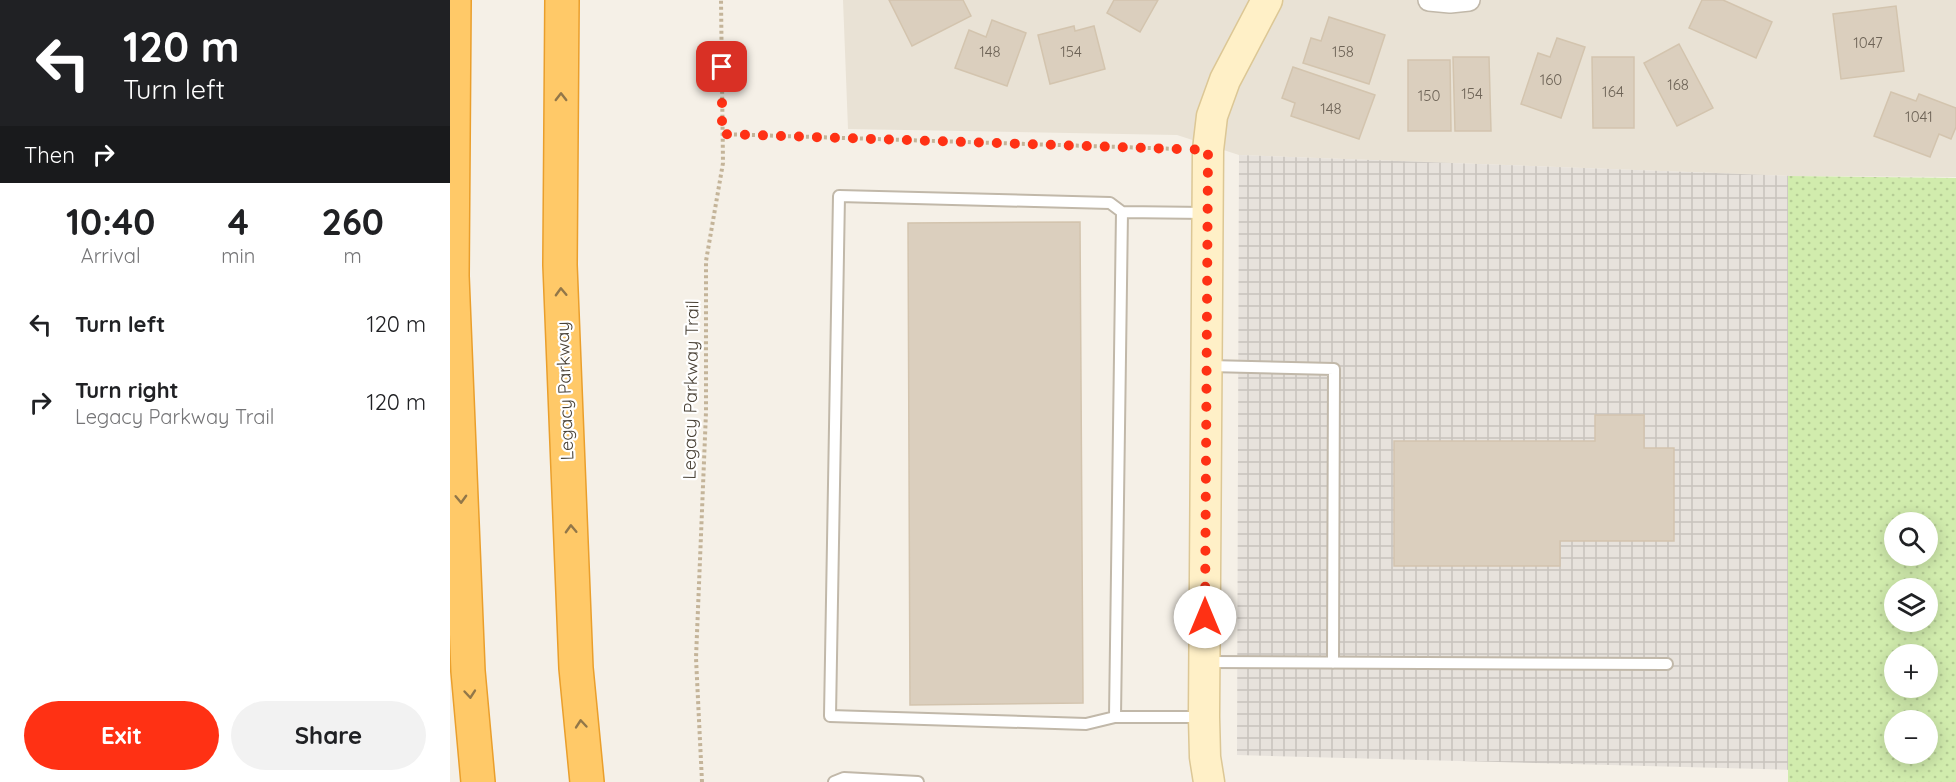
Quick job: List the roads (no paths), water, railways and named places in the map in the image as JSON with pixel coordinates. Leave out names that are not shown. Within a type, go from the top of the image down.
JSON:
[{"type":"highway","points":[[454,0],[452,276],[468,671],[478,782]]},
{"type":"highway","name":"Legacy Parkway","points":[[561,0],[560,265],[576,668],[586,782]]},
{"type":"street","points":[[1209,782],[1205,757],[1204,717],[1208,150],[1212,116],[1225,80],[1267,0]]},
{"type":"street","points":[[1429,0],[1450,2],[1469,0]]},
{"type":"lane","points":[[1204,717],[1115,717],[1086,724],[830,716],[830,693],[839,196],[1110,203],[1122,212],[1207,213]]},
{"type":"lane","points":[[1115,717],[1122,212]]},
{"type":"lane","points":[[1205,366],[1334,369],[1334,663]]},
{"type":"lane","points":[[1205,662],[1667,664]]},
{"type":"lane","points":[[834,782],[844,778],[918,782]]}]
